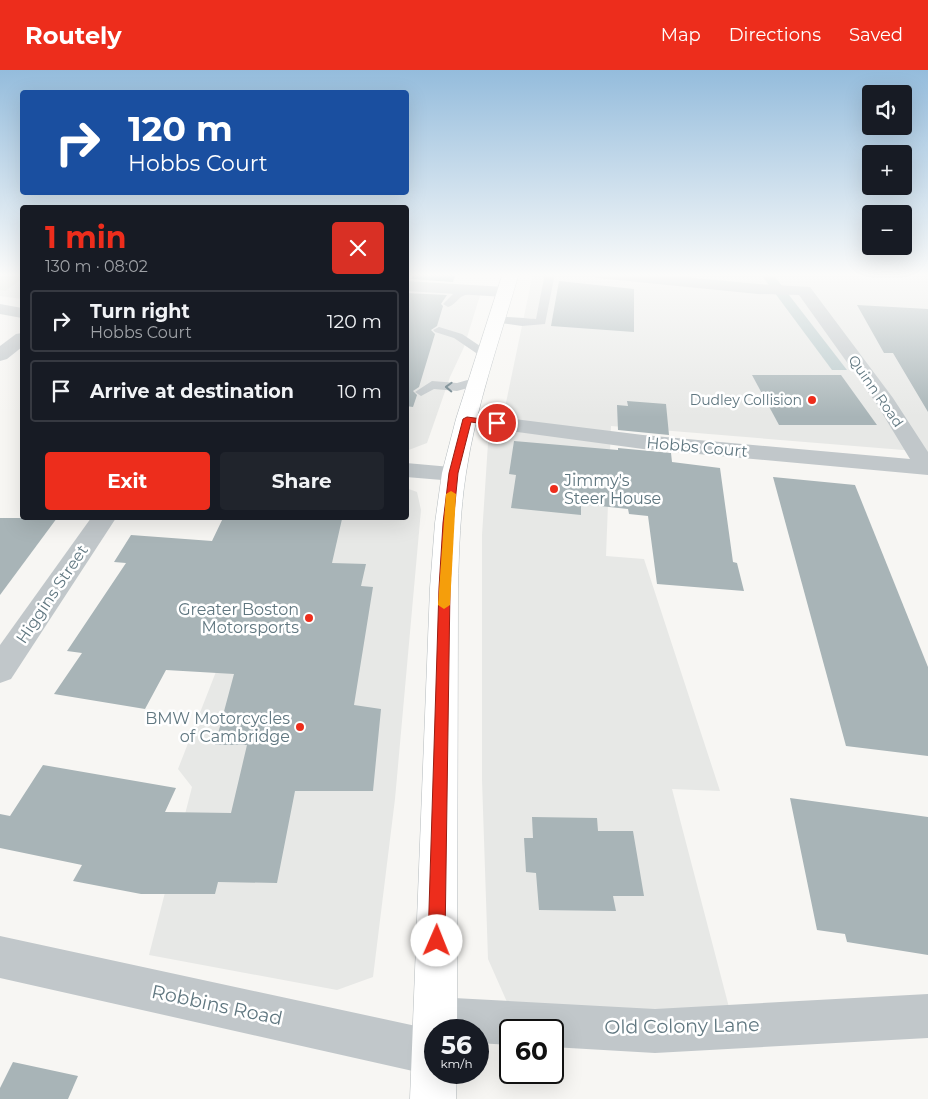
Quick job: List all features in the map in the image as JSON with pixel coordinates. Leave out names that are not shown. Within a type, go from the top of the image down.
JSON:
[{"type":"main road","points":[[435,1019],[444,588],[448,523],[454,473],[467,419],[496,321]]},
{"type":"main road","points":[[433,1084],[433,1099]]},
{"type":"street","name":"Quinn Road","points":[[827,321],[886,402],[927,468]]},
{"type":"street","points":[[0,355],[20,340]]},
{"type":"street","name":"Hobbs Court","points":[[467,419],[643,442],[927,468]]},
{"type":"street","points":[[409,470],[454,473]]},
{"type":"street","name":"Higgins Street","points":[[0,670],[103,520]]},
{"type":"street","name":"Robbins Road","points":[[0,957],[424,1034]]},
{"type":"street","name":"Old Colony Lane","points":[[489,1035],[655,1030],[928,1016]]},
{"type":"lane","points":[[521,321],[522,323],[541,321]]},
{"type":"lane","points":[[422,392],[432,386],[457,387],[482,368],[458,336],[439,330]]},
{"type":"shaded area","points":[[409,321],[472,321],[464,347],[450,377],[427,443],[409,450]]},
{"type":"shaded area","points":[[523,321],[928,321],[928,452],[611,426],[606,556],[644,559],[720,791],[672,789],[731,1015],[507,1002],[488,959],[482,780],[482,535],[488,443],[503,417]]},
{"type":"shaded area","points":[[796,321],[809,321],[847,370],[832,370]]},
{"type":"shaded area","points":[[409,489],[417,492],[421,510],[395,799],[373,977],[337,990],[149,955],[192,787],[178,769],[275,520],[409,520]]},
{"type":"building","points":[[409,321],[438,321],[437,326],[431,330],[435,334],[419,387],[413,391],[417,395],[413,407],[409,406]]},
{"type":"building","points":[[552,321],[634,321],[634,332],[551,326]]},
{"type":"building","points":[[866,321],[928,321],[928,412],[893,353],[884,353]]},
{"type":"building","name":"Dudley Collision","points":[[752,375],[841,375],[877,425],[779,425]]},
{"type":"building","points":[[627,401],[666,404],[669,435],[618,430],[617,405],[628,406]]},
{"type":"building","points":[[514,441],[671,453],[672,462],[720,468],[733,562],[737,563],[744,591],[657,584],[648,516],[629,514],[628,509],[581,504],[581,515],[511,508],[516,475],[509,474]]},
{"type":"building","points":[[773,477],[855,485],[928,667],[928,756],[846,746]]},
{"type":"building","points":[[0,518],[56,520],[0,595]]},
{"type":"building","points":[[222,520],[342,520],[332,563],[366,564],[361,586],[373,587],[354,705],[381,709],[373,791],[295,791],[277,883],[218,882],[215,894],[141,894],[73,881],[82,865],[0,848],[0,814],[10,816],[43,765],[176,788],[165,812],[231,813],[247,745],[215,745],[234,674],[166,670],[145,709],[54,694],[82,653],[67,651],[126,563],[114,562],[131,535],[212,541]]},
{"type":"building","points":[[790,798],[928,817],[928,955],[847,942],[845,934],[817,930]]},
{"type":"building","points":[[532,817],[597,818],[598,831],[633,831],[644,896],[613,896],[616,911],[539,910],[536,873],[526,872],[524,838],[533,838]]},
{"type":"building","points":[[13,1062],[78,1076],[68,1099],[0,1099],[0,1088]]},
{"type":"slow traffic","points":[[444,605],[451,494]]},
{"type":"place","name":"Dudley Collision","points":[[812,400]]},
{"type":"place","name":"Jimmy's Steer House","points":[[554,489]]},
{"type":"place","name":"Greater Boston Motorsports","points":[[309,618]]},
{"type":"place","name":"BMW Motorcycles of Cambridge","points":[[300,727]]},
{"type":"route","points":[[437,941],[444,588],[448,523],[454,473],[467,419],[497,423]]}]
